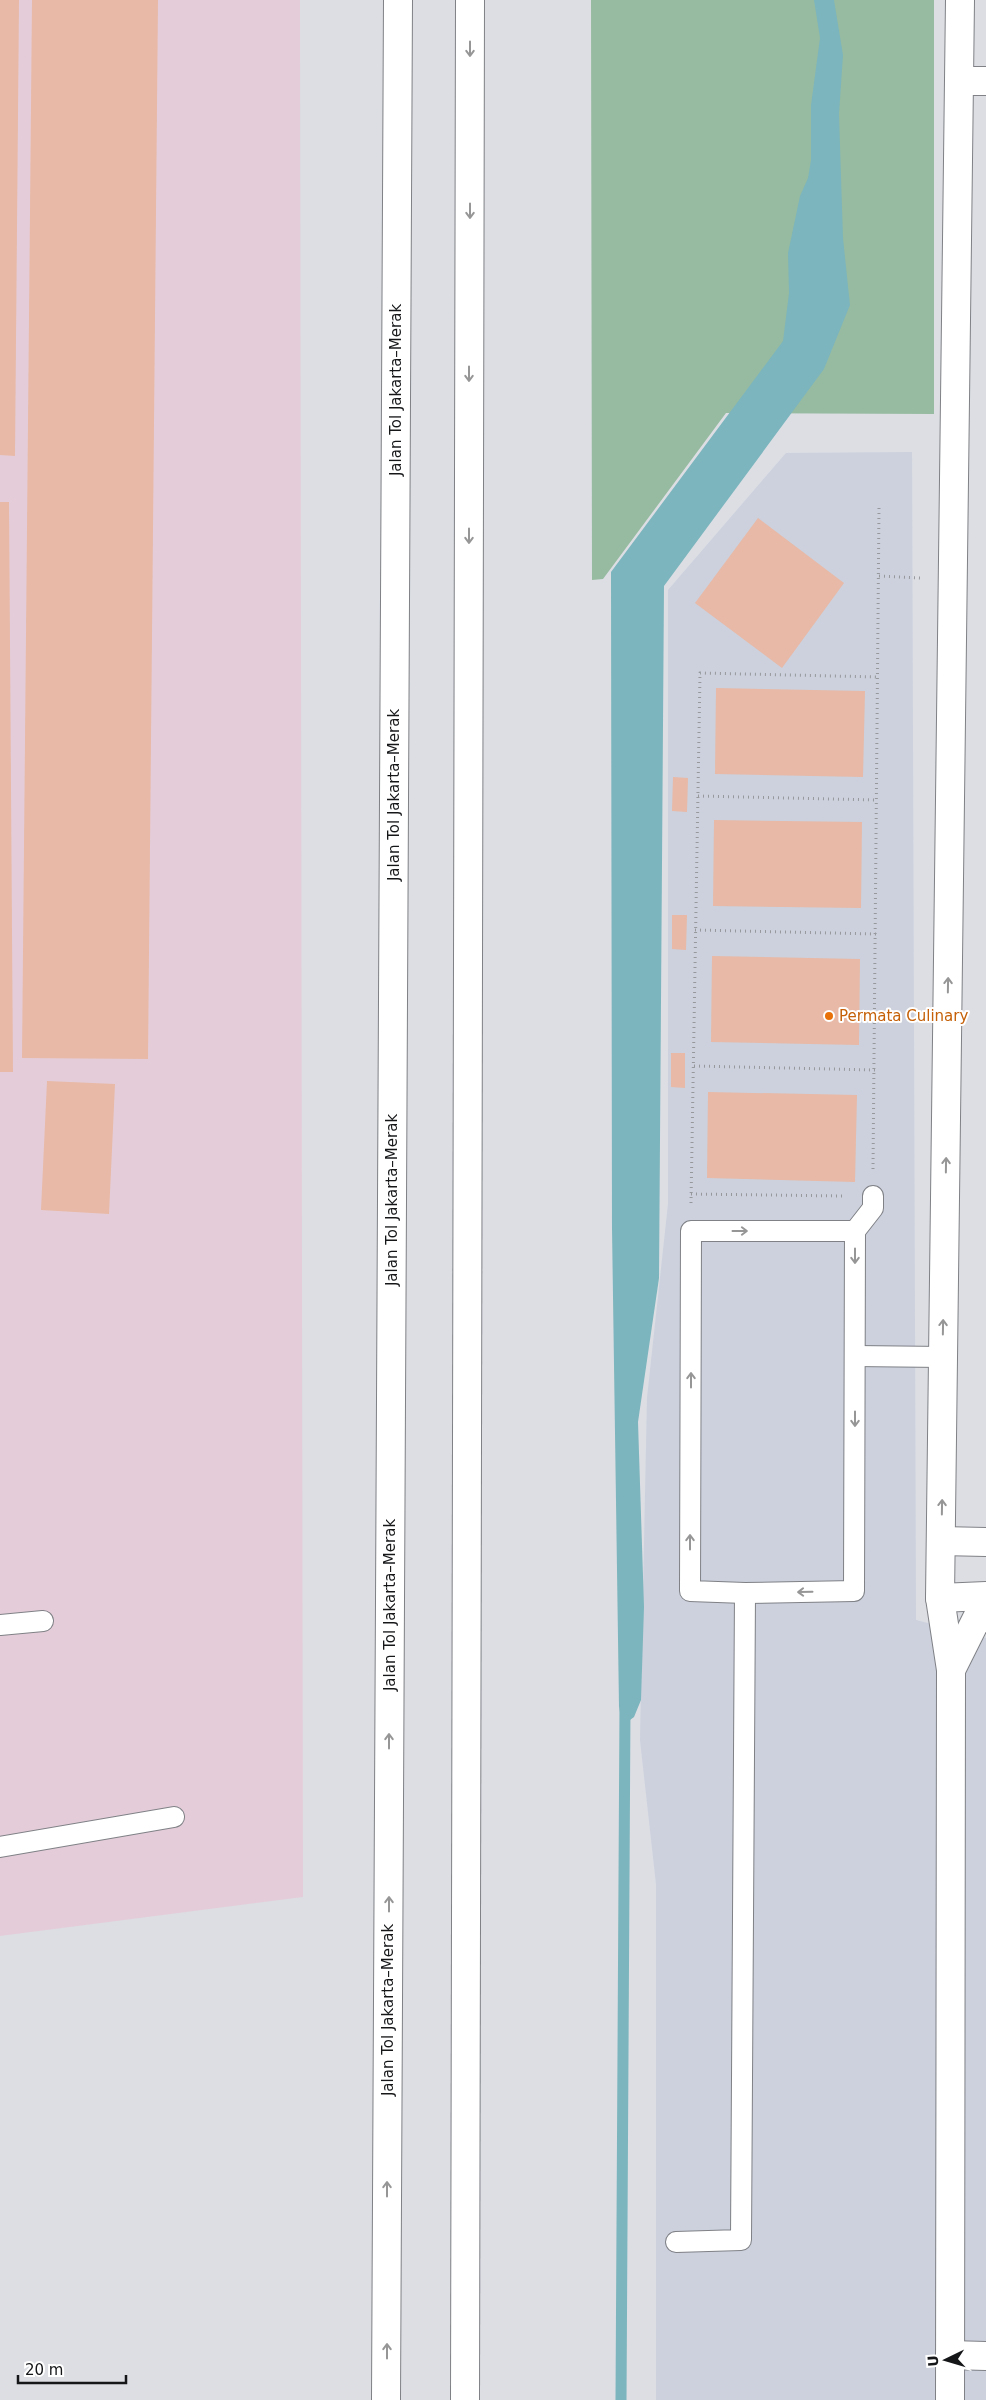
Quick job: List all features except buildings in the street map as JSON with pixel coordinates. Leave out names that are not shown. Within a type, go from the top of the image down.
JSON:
[{"type":"main road","name":"Jalan Tol Jakarta–Merak","points":[[386,2400],[398,0]]},
{"type":"main road","points":[[465,2400],[470,0]]},
{"type":"main road","points":[[950,2400],[951,1670],[940,1598],[954,578],[973,81],[960,0]]},
{"type":"main road","points":[[941,1541],[986,1542]]},
{"type":"main road","points":[[940,1598],[986,1598],[951,1670]]},
{"type":"main road","points":[[950,2355],[986,2356]]},
{"type":"lane","points":[[855,1231],[691,1231],[690,1591],[745,1593],[854,1591],[855,1231],[873,1208],[873,1196]]},
{"type":"lane","points":[[855,1356],[943,1357]]},
{"type":"lane","points":[[676,2242],[741,2240],[745,1593]]},
{"type":"lane","points":[[0,1625],[43,1621]]},
{"type":"lane","points":[[0,1847],[174,1817]]},
{"type":"path","points":[[691,1194],[873,1196],[878,800],[879,507]]},
{"type":"path","points":[[879,576],[954,578]]},
{"type":"path","points":[[691,1231],[700,673],[879,677]]},
{"type":"path","points":[[698,796],[878,800]]},
{"type":"path","points":[[696,930],[876,934]]},
{"type":"path","points":[[694,1066],[874,1070]]},
{"type":"shaded area","points":[[0,0],[300,0],[303,1897],[0,1936]]},
{"type":"shaded area","points":[[912,452],[916,1620],[986,1638],[986,2400],[656,2400],[656,1884],[640,1740],[647,1398],[668,1204],[668,590],[786,453]]},
{"type":"green space","points":[[591,0],[934,0],[934,414],[726,413],[603,579],[592,580]]},
{"type":"water","points":[[814,0],[834,0],[843,55],[839,114],[843,238],[850,305],[824,369],[664,586],[659,1278],[638,1422],[644,1607],[641,1700],[634,1717],[630,1720],[621,1719],[619,1706],[612,1228],[611,572],[783,341],[789,293],[788,253],[800,196],[808,178],[811,160],[811,105],[820,38]]},
{"type":"waterway","points":[[621,2400],[625,1705]]},
{"type":"place","name":"Permata Culinary","points":[[829,1016]]}]
